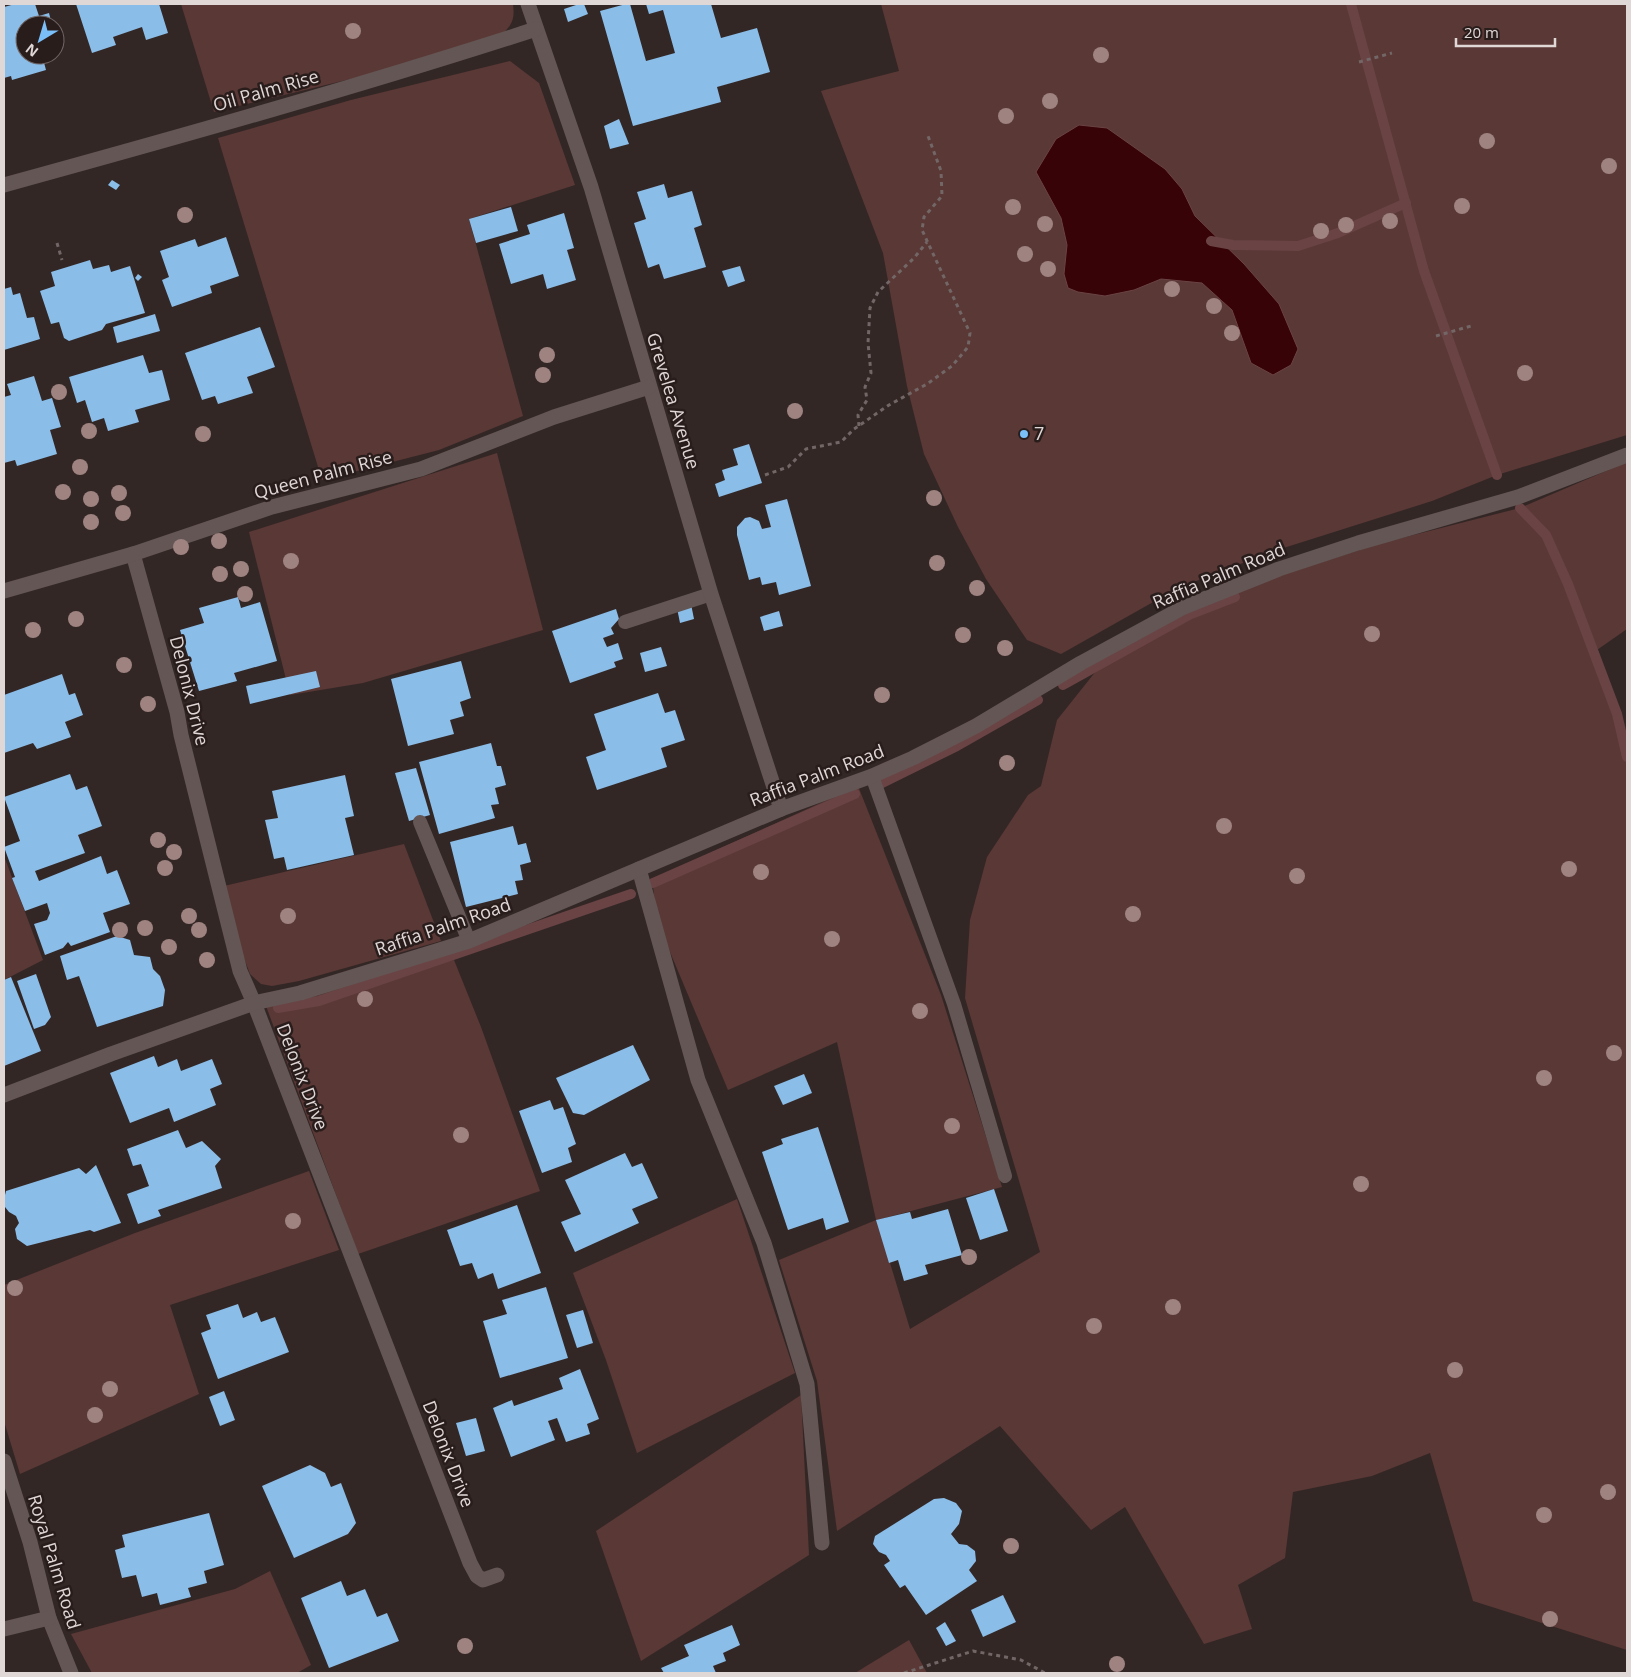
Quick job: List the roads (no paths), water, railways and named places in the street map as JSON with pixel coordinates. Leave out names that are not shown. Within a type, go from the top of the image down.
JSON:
[{"type":"street","name":"Grevelea Avenue","points":[[528,4],[591,187],[711,594],[781,810]]},
{"type":"street","name":"Oil Palm Rise","points":[[4,185],[421,66],[536,29]]},
{"type":"street","name":"Queen Palm Rise","points":[[4,591],[133,554],[272,507],[421,469],[554,417],[649,387]]},
{"type":"street","name":"Raffia Palm Road","points":[[4,1095],[111,1054],[254,1003],[300,993],[469,941],[781,810],[872,776],[913,758],[976,726],[1081,662],[1184,607],[1278,569],[1358,543],[1518,497],[1627,454]]},
{"type":"street","name":"Delonix Drive","points":[[133,554],[177,712],[194,789],[240,971],[470,1563],[477,1576],[484,1580],[497,1575]]},
{"type":"street","points":[[638,869],[698,1080],[764,1243],[807,1384],[822,1543]]},
{"type":"street","name":"Royal Palm Road","points":[[4,1461],[30,1542],[49,1618],[71,1673]]},
{"type":"street","points":[[4,1629],[49,1618]]},
{"type":"lane","points":[[625,622],[711,594]]},
{"type":"lane","points":[[872,776],[954,1004],[1005,1176]]},
{"type":"lane","points":[[420,822],[469,941]]},
{"type":"waterway","points":[[1351,4],[1424,271],[1497,475]]},
{"type":"waterway","points":[[1211,241],[1233,245],[1298,246],[1338,233],[1406,203]]},
{"type":"waterway","points":[[1520,508],[1546,535],[1568,584],[1617,714],[1627,757]]},
{"type":"waterway","points":[[1063,685],[1191,614],[1235,597]]},
{"type":"waterway","points":[[880,784],[957,746],[1038,700]]},
{"type":"waterway","points":[[653,883],[855,794]]},
{"type":"waterway","points":[[278,1008],[319,1001],[631,894]]},
{"type":"place","name":"7","points":[[1024,434]]}]
